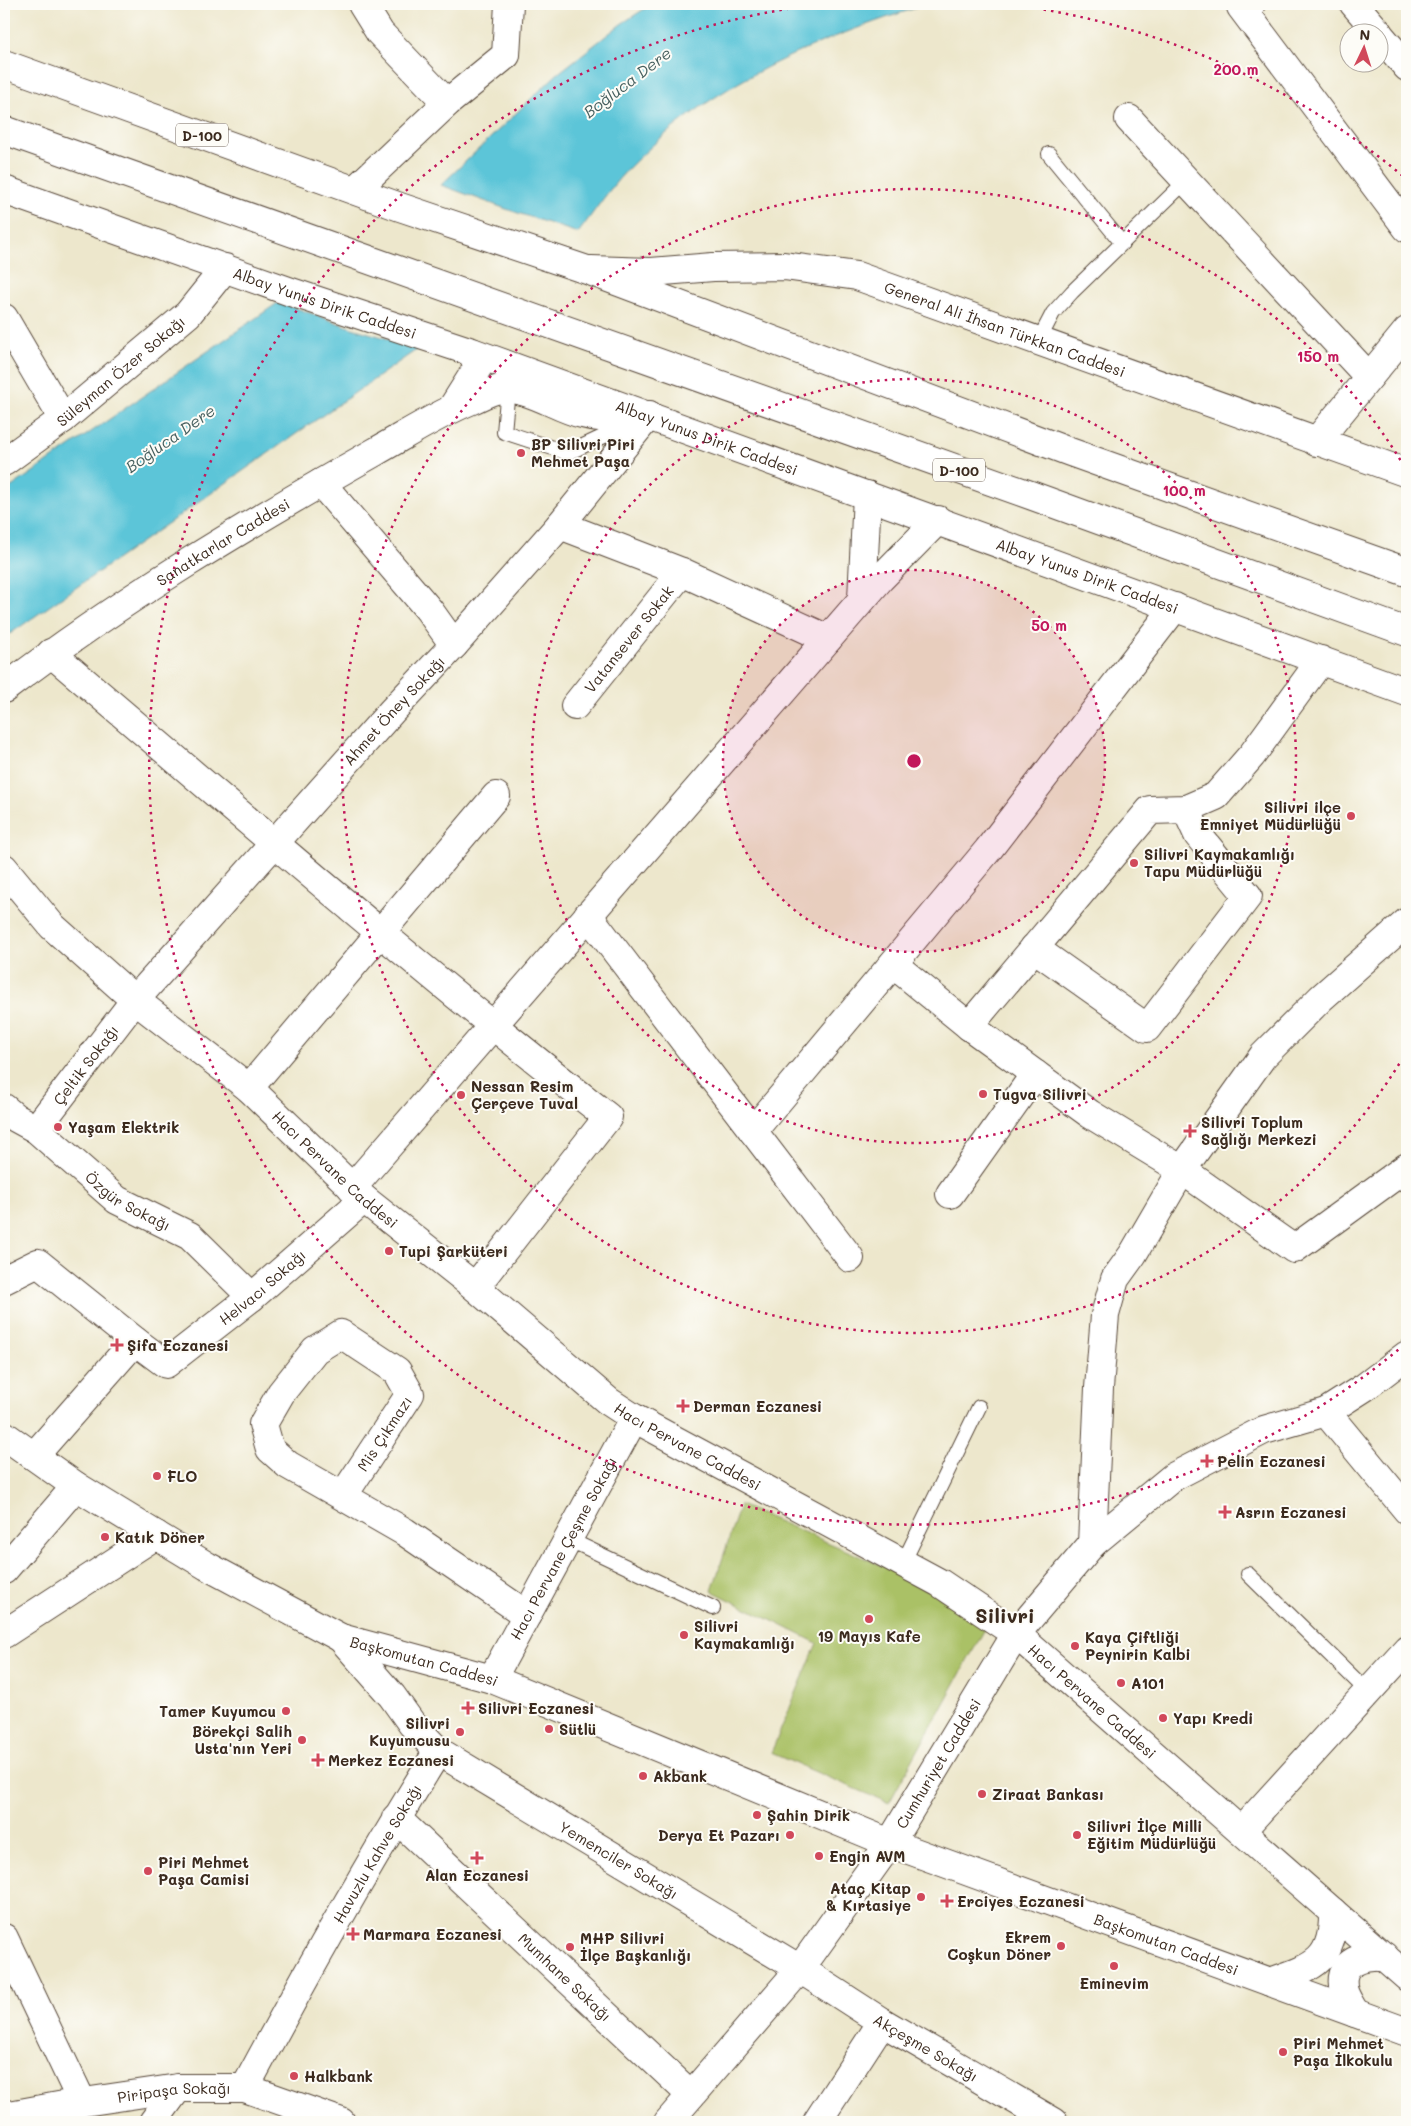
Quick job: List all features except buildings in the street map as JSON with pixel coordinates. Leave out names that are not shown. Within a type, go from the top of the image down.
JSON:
[{"type":"main road","points":[[362,4],[380,33],[447,103]]},
{"type":"main road","points":[[355,190],[447,103],[506,55],[510,4]]},
{"type":"main road","points":[[1251,4],[1241,7],[1407,228]]},
{"type":"main road","points":[[1354,4],[1369,22]]},
{"type":"main road","points":[[1388,43],[1405,61]]},
{"type":"main road","name":"D-100","points":[[4,64],[400,207],[587,270],[1070,452],[1407,572]]},
{"type":"main road","points":[[1129,119],[1369,377]]},
{"type":"main road","name":"D-100","points":[[4,130],[1024,493],[1407,632]]},
{"type":"main road","name":"Albay Yunus Dirik Caddesi","points":[[4,190],[291,292],[472,352],[649,415],[1407,692]]},
{"type":"main road","name":"General Ali İhsan Türkkan Caddesi","points":[[587,270],[652,272],[713,267],[784,266],[857,276],[1316,442],[1407,473]]},
{"type":"main road","name":"Süleyman Özer Sokağı","points":[[4,462],[63,418],[188,314],[225,268]]},
{"type":"main road","points":[[4,318],[63,418]]},
{"type":"main road","points":[[1316,442],[1407,331]]},
{"type":"main road","points":[[452,408],[478,367],[472,352]]},
{"type":"main road","points":[[508,388],[524,391],[581,414],[614,419],[649,415]]},
{"type":"main road","name":"Sanatkarlar Caddesi","points":[[4,689],[51,653],[164,579],[321,483],[452,408],[494,390],[508,388]]},
{"type":"main road","name":"Ahmet Öney Sokağı","points":[[135,1000],[560,525],[649,415]]},
{"type":"main road","points":[[321,483],[429,610],[454,645]]},
{"type":"main road","points":[[862,599],[867,495]]},
{"type":"main road","name":"Helvacı Sokağı","points":[[135,1341],[166,1364],[252,1297],[358,1194],[492,1026],[862,599],[938,520]]},
{"type":"main road","points":[[560,525],[682,572],[828,638]]},
{"type":"main road","name":"Vatansever Sokak","points":[[574,706],[682,572]]},
{"type":"main road","points":[[753,1131],[988,850],[1175,607]]},
{"type":"main road","points":[[51,653],[380,934],[492,1026],[608,1117],[475,1287]]},
{"type":"main road","points":[[969,1026],[1150,810],[1186,809],[1216,796],[1252,755],[1321,660]]},
{"type":"main road","points":[[249,1088],[496,796]]},
{"type":"main road","points":[[1034,948],[1147,1028],[1248,896],[1198,835],[1186,809]]},
{"type":"main road","name":"Hacı Pervane Caddesi","points":[[4,868],[52,926],[135,1000],[249,1088],[358,1194],[475,1287],[608,1401],[634,1418],[940,1583],[1016,1634],[1407,1977]]},
{"type":"main road","points":[[588,915],[850,1258]]},
{"type":"main road","points":[[1092,1544],[1099,1388],[1105,1315],[1115,1279],[1133,1254],[1182,1170],[1263,1056],[1321,998],[1407,922]]},
{"type":"main road","points":[[893,964],[969,1026],[1090,1114],[1182,1170],[1294,1249],[1407,1167]]},
{"type":"main road","name":"Çeltik Sokağı","points":[[15,1121],[135,1000]]},
{"type":"main road","points":[[950,1194],[1035,1074]]},
{"type":"main road","name":"Özgür Sokağı","points":[[15,1121],[117,1200],[190,1236],[252,1297]]},
{"type":"main road","points":[[4,1280],[38,1263],[135,1341],[34,1456]]},
{"type":"main road","name":"Mis Çıkmazı","points":[[343,1496],[410,1394],[396,1371],[341,1334],[315,1350],[281,1393],[263,1424],[270,1450],[288,1465],[405,1532],[527,1615]]},
{"type":"main road","name":"Cumhuriyet Caddesi","points":[[668,2122],[800,1969],[890,1843],[1016,1634],[1092,1544],[1173,1476],[1264,1430],[1326,1412],[1365,1387],[1407,1355]]},
{"type":"main road","points":[[1326,1412],[1407,1510]]},
{"type":"main road","name":"Hacı Pervane Çeşme Sokağı","points":[[492,1679],[634,1418]]},
{"type":"main road","name":"Başkomutan Caddesi","points":[[4,1435],[76,1486],[207,1566],[341,1638],[492,1679],[890,1843],[1407,2032]]},
{"type":"main road","points":[[4,1570],[76,1486]]},
{"type":"main road","points":[[4,1634],[156,1535]]},
{"type":"main road","points":[[341,1638],[392,1696],[412,1724],[438,1751]]},
{"type":"main road","points":[[1241,1831],[1407,1649]]},
{"type":"main road","name":"Havuzlu Kahve Sokağı","points":[[245,2088],[298,1988],[396,1818],[438,1751]]},
{"type":"main road","name":"Yemenciler Sokağı","points":[[438,1751],[800,1969]]},
{"type":"main road","name":"Mumhane Sokağı","points":[[396,1818],[691,2095]]},
{"type":"main road","points":[[1270,1982],[1301,1971],[1322,1957],[1329,1946],[1333,1931],[1333,1912]]},
{"type":"main road","points":[[5,1942],[82,2102]]},
{"type":"main road","points":[[1355,2013],[1343,1986],[1345,1972],[1356,1959],[1384,1956]]},
{"type":"main road","name":"Akçeşme Sokağı","points":[[800,1969],[882,2022],[1054,2122]]},
{"type":"main road","points":[[817,2122],[882,2022]]},
{"type":"main road","points":[[153,2122],[178,2088]]},
{"type":"main road","name":"Piripaşa Sokağı","points":[[4,2116],[178,2088],[245,2088],[341,2122]]},
{"type":"lane","points":[[1049,154],[1122,243]]},
{"type":"lane","points":[[1038,340],[1053,313],[1072,292],[1186,181]]},
{"type":"lane","points":[[508,388],[504,432],[568,453],[649,415]]},
{"type":"lane","points":[[904,1564],[979,1407]]},
{"type":"lane","points":[[568,1539],[713,1608]]},
{"type":"lane","points":[[1248,1574],[1368,1692]]},
{"type":"green space","points":[[740,1505],[909,1577],[986,1627],[889,1803],[771,1753],[817,1643],[712,1591]]},
{"type":"water","name":"Boğluca Dere","points":[[652,4],[928,4],[805,49],[730,88],[694,112],[660,139],[627,170],[578,233],[441,185],[556,75],[621,24]]},
{"type":"water","name":"Boğluca Dere","points":[[279,302],[352,328],[419,348],[4,638],[4,492]]},
{"type":"place","name":"BP Silivri Piri Mehmet Paşa","points":[[521,453]]},
{"type":"place","name":"Silivri ilçe Emniyet Müdürlüğü","points":[[1351,816]]},
{"type":"place","name":"Silivri Kaymakamlığı Tapu Müdürlüğü","points":[[1134,863]]},
{"type":"place","name":"Tugva Silivri","points":[[983,1094]]},
{"type":"place","name":"Nessan Resim Çerçeve Tuval","points":[[461,1095]]},
{"type":"place","name":"Yaşam Elektrik","points":[[58,1127]]},
{"type":"place","name":"Silivri Toplum Sağlığı Merkezi","points":[[1190,1131]]},
{"type":"place","name":"Tupi Şarküteri","points":[[389,1251]]},
{"type":"place","name":"Şifa Eczanesi","points":[[117,1345]]},
{"type":"place","name":"Derman Eczanesi","points":[[683,1406]]},
{"type":"place","name":"Pelin Eczanesi","points":[[1207,1461]]},
{"type":"place","name":"FLO","points":[[157,1476]]},
{"type":"place","name":"Asrın Eczanesi","points":[[1225,1512]]},
{"type":"place","name":"Katık Döner","points":[[105,1537]]},
{"type":"place","name":"19 Mayıs Kafe","points":[[869,1619]]},
{"type":"place","name":"Silivri Kaymakamlığı","points":[[684,1635]]},
{"type":"place","name":"Kaya Çiftliği Peynirin Kalbi","points":[[1075,1646]]},
{"type":"place","name":"A101","points":[[1121,1683]]},
{"type":"place","name":"Silivri Eczanesi","points":[[468,1708]]},
{"type":"place","name":"Tamer Kuyumcu","points":[[286,1711]]},
{"type":"place","name":"Yapı Kredi","points":[[1163,1718]]},
{"type":"place","name":"Sütlü","points":[[549,1729]]},
{"type":"place","name":"Silivri Kuyumcusu","points":[[460,1732]]},
{"type":"place","name":"Börekçi Salih Usta'nın Yeri","points":[[302,1740]]},
{"type":"place","name":"Merkez Eczanesi","points":[[318,1760]]},
{"type":"place","name":"Akbank","points":[[643,1776]]},
{"type":"place","name":"Ziraat Bankası","points":[[982,1794]]},
{"type":"place","name":"Şahin Dirik","points":[[757,1815]]},
{"type":"place","name":"Derya Et Pazarı","points":[[790,1835]]},
{"type":"place","name":"Silivri İlçe Milli Eğitim Müdürlüğü","points":[[1077,1835]]},
{"type":"place","name":"Engin AVM","points":[[819,1856]]},
{"type":"place","name":"Alan Eczanesi","points":[[477,1858]]},
{"type":"place","name":"Piri Mehmet Paşa Camisi","points":[[148,1871]]},
{"type":"place","name":"Ataç Kitap & Kırtasiye","points":[[921,1897]]},
{"type":"place","name":"Erciyes Eczanesi","points":[[947,1901]]},
{"type":"place","name":"Marmara Eczanesi","points":[[353,1934]]},
{"type":"place","name":"Ekrem Coşkun Döner","points":[[1061,1946]]},
{"type":"place","name":"MHP Silivri İlçe Başkanlığı","points":[[570,1947]]},
{"type":"place","name":"Eminevim","points":[[1114,1966]]},
{"type":"place","name":"Piri Mehmet Paşa İlkokulu","points":[[1283,2052]]},
{"type":"place","name":"Halkbank","points":[[294,2076]]},
{"type":"district","name":"Silivri","points":[[1005,1615]]}]
